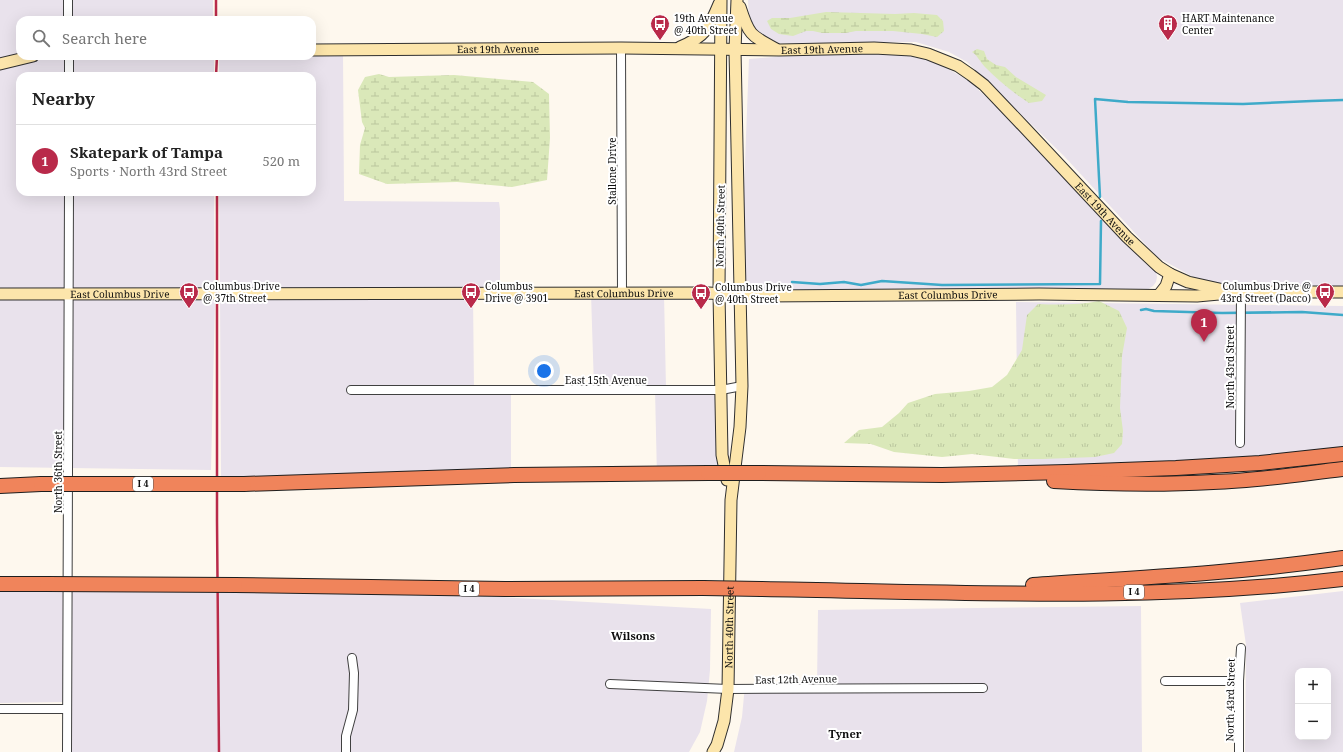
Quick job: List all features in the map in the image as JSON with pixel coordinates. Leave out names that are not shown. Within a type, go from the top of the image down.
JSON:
[{"type":"highway","name":"I 4","points":[[0,484],[244,484],[514,475],[942,475],[1176,468],[1260,463],[1343,454]]},
{"type":"highway","points":[[942,475],[1078,482],[1156,484],[1214,482],[1343,469]]},
{"type":"highway","points":[[924,592],[1110,580],[1311,563],[1343,558]]},
{"type":"highway","name":"I 4","points":[[0,584],[236,585],[505,589],[703,588],[1031,594],[1193,591],[1285,586],[1343,579]]},
{"type":"main road","points":[[676,49],[690,43],[707,30],[721,0]]},
{"type":"main road","name":"North 40th Street","points":[[721,0],[719,293],[720,390],[722,455],[731,500]]},
{"type":"main road","points":[[737,0],[749,32],[778,50]]},
{"type":"main road","name":"North 40th Street","points":[[718,750],[724,721],[728,689],[731,500],[740,427],[742,386],[735,50],[737,0]]},
{"type":"main road","name":"East 19th Avenue","points":[[316,50],[621,48],[778,50],[874,48],[911,50],[928,54],[958,66],[972,75],[989,90],[1127,237],[1159,267],[1188,282],[1205,287],[1241,292]]},
{"type":"main road","points":[[0,64],[16,60]]},
{"type":"main road","points":[[1159,295],[1166,286],[1170,274]]},
{"type":"main road","name":"East Columbus Drive","points":[[0,294],[719,293],[748,296],[1038,294],[1197,296],[1241,292],[1343,292]]},
{"type":"street","points":[[68,0],[68,16]]},
{"type":"street","name":"Stallone Drive","points":[[621,48],[622,293]]},
{"type":"street","points":[[69,60],[69,72]]},
{"type":"street","name":"North 36th Street","points":[[67,752],[68,196]]},
{"type":"street","name":"North 43rd Street","points":[[1240,442],[1241,292]]},
{"type":"street","name":"East 15th Avenue","points":[[351,390],[720,390],[742,386]]},
{"type":"street","name":"North 43rd Street","points":[[1239,752],[1239,681],[1241,648]]},
{"type":"street","points":[[346,752],[346,736],[353,710],[354,673],[352,658]]},
{"type":"street","points":[[1165,681],[1239,681]]},
{"type":"street","name":"East 12th Avenue","points":[[610,684],[728,689],[983,688]]},
{"type":"street","points":[[0,709],[67,709]]},
{"type":"shaded area","points":[[0,0],[213,0],[213,16],[16,16],[16,60],[214,60],[214,72],[16,72],[16,196],[214,196],[215,304],[211,470],[0,467]]},
{"type":"shaded area","points":[[748,0],[1343,0],[1343,288],[1238,289],[1195,278],[1157,257],[1064,156],[967,62],[949,52],[916,42],[779,43],[761,35],[749,22]]},
{"type":"shaded area","points":[[316,52],[343,52],[344,201],[499,202],[500,291],[220,291],[219,196],[316,196],[316,72],[219,72],[219,60],[316,60]]},
{"type":"shaded area","points":[[823,53],[905,55],[938,63],[969,81],[1016,125],[1145,263],[1156,272],[1156,282],[1147,290],[740,291],[749,59]]},
{"type":"shaded area","points":[[473,294],[474,390],[511,390],[511,479],[221,479],[220,295]]},
{"type":"shaded area","points":[[591,294],[664,294],[666,388],[594,388]]},
{"type":"shaded area","points":[[1016,302],[1343,306],[1343,451],[1018,475]]},
{"type":"shaded area","points":[[725,389],[730,475],[657,477],[655,390]]},
{"type":"shaded area","points":[[0,584],[67,584],[65,702],[0,703]]},
{"type":"shaded area","points":[[70,585],[216,587],[218,752],[69,752]]},
{"type":"shaded area","points":[[218,588],[449,594],[711,609],[710,670],[707,701],[700,732],[689,752],[219,752]]},
{"type":"shaded area","points":[[1343,591],[1343,752],[1245,752],[1246,645],[1240,603]]},
{"type":"shaded area","points":[[1141,606],[1142,752],[734,752],[742,717],[745,685],[817,685],[818,610]]},
{"type":"green space","points":[[826,12],[895,14],[914,13],[937,15],[943,21],[944,31],[937,37],[893,31],[822,33],[806,31],[793,36],[779,34],[771,29],[767,21],[772,18],[790,18]]},
{"type":"green space","points":[[977,49],[984,51],[987,59],[996,65],[1005,67],[1016,77],[1046,95],[1042,101],[1029,103],[1011,91],[983,65],[972,52]]},
{"type":"green space","points":[[379,74],[389,77],[454,75],[533,82],[549,94],[550,138],[547,180],[512,187],[457,182],[387,184],[359,174],[360,145],[365,128],[362,122],[358,90],[365,77]]},
{"type":"green space","points":[[1099,301],[1119,311],[1127,328],[1122,356],[1120,408],[1123,431],[1122,444],[1114,453],[1095,457],[1043,459],[1014,459],[972,454],[942,457],[894,452],[871,444],[844,443],[859,430],[882,427],[899,413],[908,403],[935,394],[992,387],[1007,375],[1022,350],[1027,315],[1038,304],[1054,305]]},
{"type":"waterway","points":[[1100,197],[1095,99],[1128,102],[1243,104],[1343,100]]},
{"type":"waterway","points":[[792,282],[820,284],[844,282],[861,285],[882,281],[942,285],[1100,284],[1101,221]]},
{"type":"waterway","points":[[1141,310],[1222,313],[1302,312],[1343,315]]},
{"type":"railway","points":[[216,0],[216,16]]},
{"type":"railway","points":[[216,72],[217,60]]},
{"type":"railway","points":[[217,196],[219,752]]},
{"type":"place","name":"19th Avenue @ 40th Street","points":[[660,41]]},
{"type":"place","name":"HART Maintenance Center","points":[[1168,41]]},
{"type":"place","name":"Columbus Drive @ 37th Street","points":[[189,309]]},
{"type":"place","name":"Columbus Drive @ 3901","points":[[471,309]]},
{"type":"place","name":"Columbus Drive @ 43rd Street (Dacco)","points":[[1325,309]]},
{"type":"place","name":"Columbus Drive @ 40th Street","points":[[701,310]]},
{"type":"place","name":"Skatepark of Tampa","points":[[1204,342]]},
{"type":"district","name":"Wilsons","points":[[633,636]]},
{"type":"district","name":"Tyner","points":[[845,734]]}]
